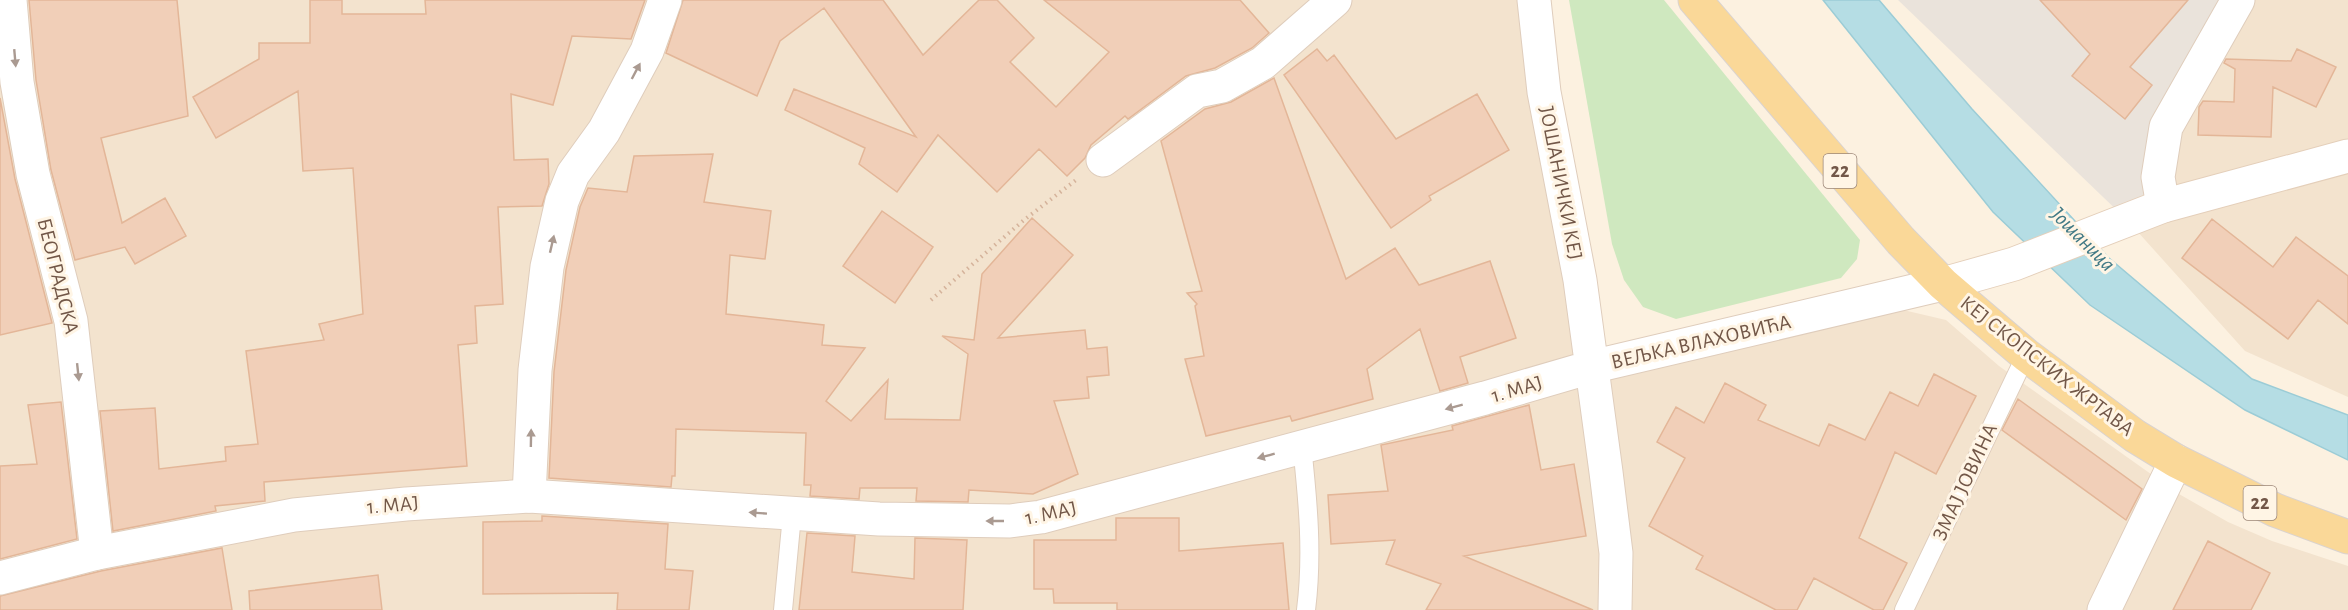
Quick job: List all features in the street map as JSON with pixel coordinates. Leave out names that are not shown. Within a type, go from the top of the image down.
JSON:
[{"type":"main road","name":"22","points":[[1695,0],[1868,205],[1943,284]]},
{"type":"main road","name":"КЕЈ СКОПСКИХ ЖРТАВА","points":[[1943,284],[2026,355],[2135,436],[2176,461],[2275,510],[2348,537]]},
{"type":"street","name":"БЕОГРАДСКА","points":[[10,0],[17,82],[33,174],[71,321],[97,553]]},
{"type":"street","points":[[529,496],[535,370],[547,267],[562,201],[573,174],[604,131],[647,51],[665,0]]},
{"type":"street","points":[[1103,160],[1197,91],[1222,86],[1263,63],[1335,0]]},
{"type":"street","name":"ЈОШАНИЧКИ КЕЈ","points":[[1534,0],[1544,92],[1580,280],[1591,367]]},
{"type":"street","points":[[2163,206],[2158,177],[2166,127],[2238,0]]},
{"type":"street","name":"ВЕЉКА ВЛАХОВИЋА","points":[[1615,610],[1616,553],[1591,367],[1943,284],[2014,264],[2163,206],[2348,156]]},
{"type":"street","name":"1. МАЈ","points":[[0,578],[97,553],[294,515],[406,504],[529,496],[792,515],[974,521],[1041,517],[1485,398],[1591,367]]},
{"type":"street","points":[[2104,610],[2176,461]]},
{"type":"lane","name":"ЗМАЈ ЈОВИНА","points":[[1904,610],[2026,355]]},
{"type":"lane","points":[[1302,446],[1310,528],[1311,575],[1306,610]]},
{"type":"lane","points":[[783,610],[792,515]]},
{"type":"path","points":[[931,300],[1024,220],[1103,160]]},
{"type":"shaded area","points":[[0,0],[1534,0],[1591,366],[1869,302],[1946,320],[1999,366],[2179,494],[2228,522],[2272,541],[2348,566],[2348,610],[0,610]]},
{"type":"shaded area","points":[[1898,0],[2238,0],[2158,177],[2128,221]]},
{"type":"shaded area","points":[[2238,0],[2348,0],[2348,397],[2245,351],[2128,221],[2158,177]]},
{"type":"green space","points":[[1569,0],[1664,0],[1860,240],[1857,259],[1841,278],[1676,319],[1643,307],[1624,280],[1612,244]]},
{"type":"water","name":"Јошаница","points":[[1823,0],[1879,0],[1972,109],[2109,258],[2252,379],[2348,415],[2348,460],[2245,410],[2090,305],[1993,212]]},
{"type":"building","points":[[29,0],[177,0],[188,116],[101,138],[122,223],[165,198],[186,236],[135,264],[125,247],[75,260],[51,170],[36,80]]},
{"type":"building","points":[[310,0],[342,0],[342,14],[426,14],[425,0],[645,0],[631,39],[572,36],[553,105],[511,94],[514,160],[548,159],[549,184],[542,206],[498,207],[503,304],[475,306],[477,343],[458,345],[467,466],[264,482],[265,501],[215,506],[216,511],[113,531],[100,411],[155,408],[159,469],[226,461],[225,447],[258,444],[246,351],[324,340],[319,324],[363,314],[353,168],[303,171],[298,91],[216,138],[193,97],[259,59],[259,43],[310,43]]},
{"type":"building","points":[[683,0],[883,0],[923,55],[979,0],[997,0],[1034,38],[1010,62],[1056,107],[1109,52],[1044,0],[1240,0],[1269,33],[1252,48],[1215,68],[1186,76],[1128,119],[1125,116],[1091,145],[1085,158],[1067,176],[1039,149],[997,192],[938,135],[897,192],[859,164],[865,148],[785,110],[794,89],[916,137],[824,8],[780,41],[757,96],[666,53]]},
{"type":"building","points":[[2040,0],[2188,0],[2130,67],[2152,85],[2125,119],[2072,76],[2090,54]]},
{"type":"building","points":[[1317,49],[1327,61],[1334,55],[1396,139],[1477,94],[1509,150],[1429,196],[1431,200],[1391,228],[1284,75]]},
{"type":"building","points":[[2297,49],[2336,67],[2316,107],[2273,87],[2271,137],[2198,135],[2199,107],[2203,101],[2234,102],[2235,69],[2224,63],[2226,59],[2291,61]]},
{"type":"building","points":[[1274,78],[1346,279],[1395,248],[1419,285],[1490,261],[1516,338],[1460,357],[1468,383],[1440,391],[1420,329],[1367,369],[1373,399],[1292,421],[1290,416],[1206,436],[1185,359],[1204,356],[1195,306],[1197,304],[1187,293],[1202,291],[1161,141],[1205,109],[1231,102]]},
{"type":"building","points":[[0,98],[15,179],[52,323],[0,335]]},
{"type":"building","points":[[713,154],[704,202],[771,211],[765,259],[730,255],[726,314],[824,325],[822,345],[865,348],[826,401],[851,421],[888,380],[885,419],[960,420],[968,354],[942,336],[974,340],[982,274],[1032,218],[1073,255],[998,338],[1085,330],[1087,349],[1107,347],[1109,375],[1087,377],[1089,398],[1054,401],[1078,474],[1033,494],[969,490],[968,502],[916,501],[917,488],[860,488],[859,499],[810,496],[811,485],[804,485],[806,433],[676,429],[675,476],[672,476],[671,487],[549,478],[554,372],[566,270],[580,207],[588,188],[627,192],[634,156]]},
{"type":"building","points":[[882,211],[933,247],[895,303],[843,266]]},
{"type":"building","points":[[2212,219],[2273,267],[2296,237],[2348,276],[2348,324],[2318,300],[2288,339],[2182,258]]},
{"type":"building","points":[[1934,374],[1976,396],[1936,474],[1895,452],[1859,538],[1907,563],[1883,610],[1874,610],[1814,578],[1797,610],[1776,610],[1696,569],[1703,556],[1649,526],[1685,458],[1657,442],[1676,407],[1704,423],[1725,383],[1766,405],[1758,420],[1819,446],[1829,424],[1865,440],[1890,392],[1918,406]]},
{"type":"building","points":[[2018,399],[2142,489],[2126,520],[2002,430]]},
{"type":"building","points":[[61,402],[77,539],[0,559],[0,466],[37,464],[28,405]]},
{"type":"building","points":[[1529,405],[1541,470],[1574,464],[1586,536],[1464,556],[1593,610],[1426,610],[1441,584],[1386,564],[1395,540],[1331,544],[1328,495],[1388,491],[1381,445],[1453,430],[1452,426]]},
{"type":"building","points":[[542,516],[668,524],[665,569],[693,571],[689,610],[617,610],[618,593],[483,594],[483,522],[542,521]]},
{"type":"building","points":[[1116,518],[1179,518],[1179,551],[1283,543],[1289,610],[1117,610],[1117,603],[1054,603],[1053,589],[1034,589],[1034,540],[1116,540]]},
{"type":"building","points":[[807,533],[855,536],[852,572],[914,579],[915,538],[967,540],[963,610],[799,610]]},
{"type":"building","points":[[2208,541],[2270,573],[2251,610],[2173,610]]},
{"type":"building","points":[[222,548],[232,610],[0,610],[0,596],[101,571]]},
{"type":"building","points":[[378,575],[382,610],[250,610],[249,591]]}]
